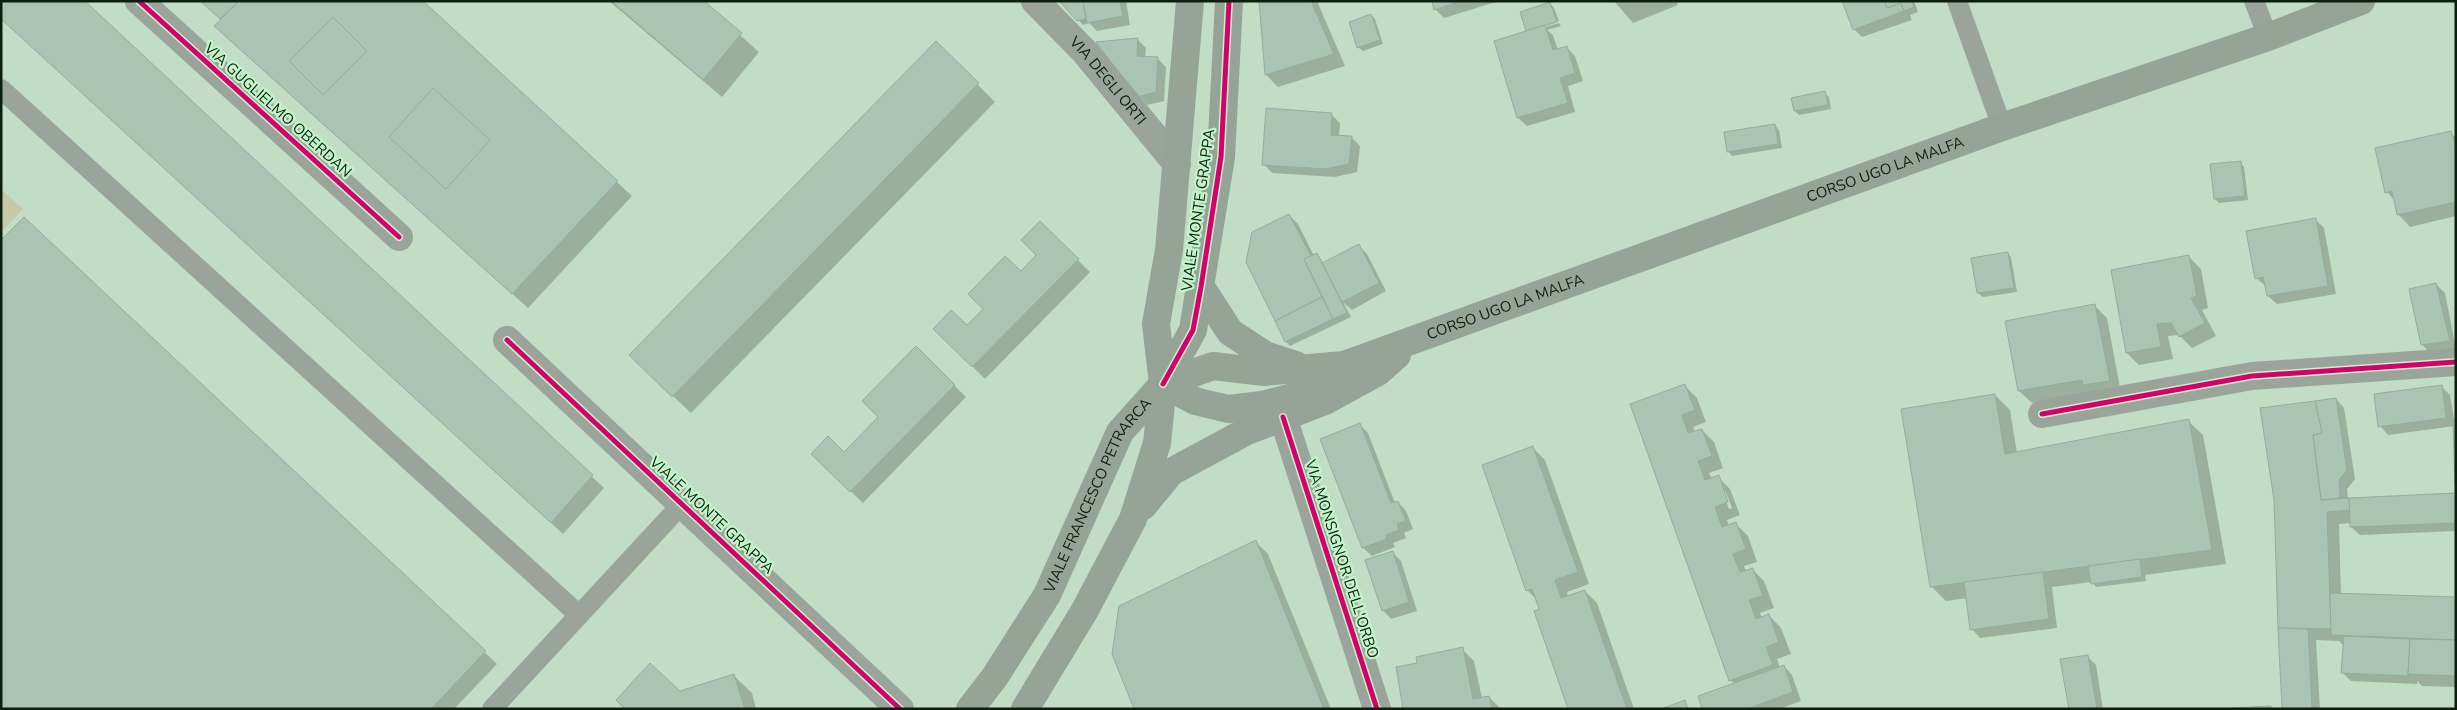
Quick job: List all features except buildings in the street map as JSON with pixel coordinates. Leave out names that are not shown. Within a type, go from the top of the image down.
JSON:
[{"type":"main road","name":"VIALE MONTE GRAPPA","points":[[1164,384],[1156,324],[1169,250],[1190,1]]},
{"type":"main road","name":"VIALE MONTE GRAPPA","points":[[1164,384],[1193,330],[1201,287],[1220,157],[1229,1]]},
{"type":"main road","name":"CORSO UGO LA MALFA","points":[[1164,384],[1195,401],[1228,409],[1262,405],[1293,397],[1347,364],[2002,127],[2268,37],[2361,1]]},
{"type":"main road","name":"CORSO UGO LA MALFA","points":[[1201,287],[1230,332],[1265,355],[1302,367]]},
{"type":"main road","name":"CORSO UGO LA MALFA","points":[[1133,519],[1171,472],[1247,431],[1325,401],[1378,372],[1412,342]]},
{"type":"main road","name":"CORSO UGO LA MALFA","points":[[1164,384],[1213,366],[1264,372],[1347,364]]},
{"type":"main road","name":"VIALE FRANCESCO PETRARCA","points":[[1025,709],[1085,610],[1133,519],[1157,443],[1164,384]]},
{"type":"main road","name":"VIALE FRANCESCO PETRARCA","points":[[970,709],[994,678],[1047,595],[1120,432],[1164,384]]},
{"type":"street","name":"VIA GUGLIELMO OBERDAN","points":[[139,1],[399,237]]},
{"type":"street","name":"VIA DEGLI ORTI","points":[[1034,1],[1085,52],[1177,164]]},
{"type":"street","name":"VIALE MONTE GRAPPA","points":[[506,340],[900,709]]},
{"type":"street","points":[[2042,414],[2252,376],[2456,362]]},
{"type":"street","name":"VIA MONSIGNOR DELL'ORBO","points":[[1283,417],[1377,709]]},
{"type":"lane","points":[[1957,1],[2002,127]]},
{"type":"lane","points":[[2254,1],[2268,37]]},
{"type":"lane","points":[[1,89],[579,615]]},
{"type":"lane","points":[[492,709],[682,504]]},
{"type":"green space","points":[[1,189],[23,209],[1,232]]},
{"type":"cycle path","points":[[139,1],[399,237]]},
{"type":"cycle path","points":[[1163,384],[1193,330],[1201,287],[1221,157],[1229,1]]},
{"type":"cycle path","points":[[507,340],[900,709]]},
{"type":"cycle path","points":[[2042,414],[2252,376],[2456,362]]},
{"type":"cycle path","points":[[1283,417],[1377,709]]}]
